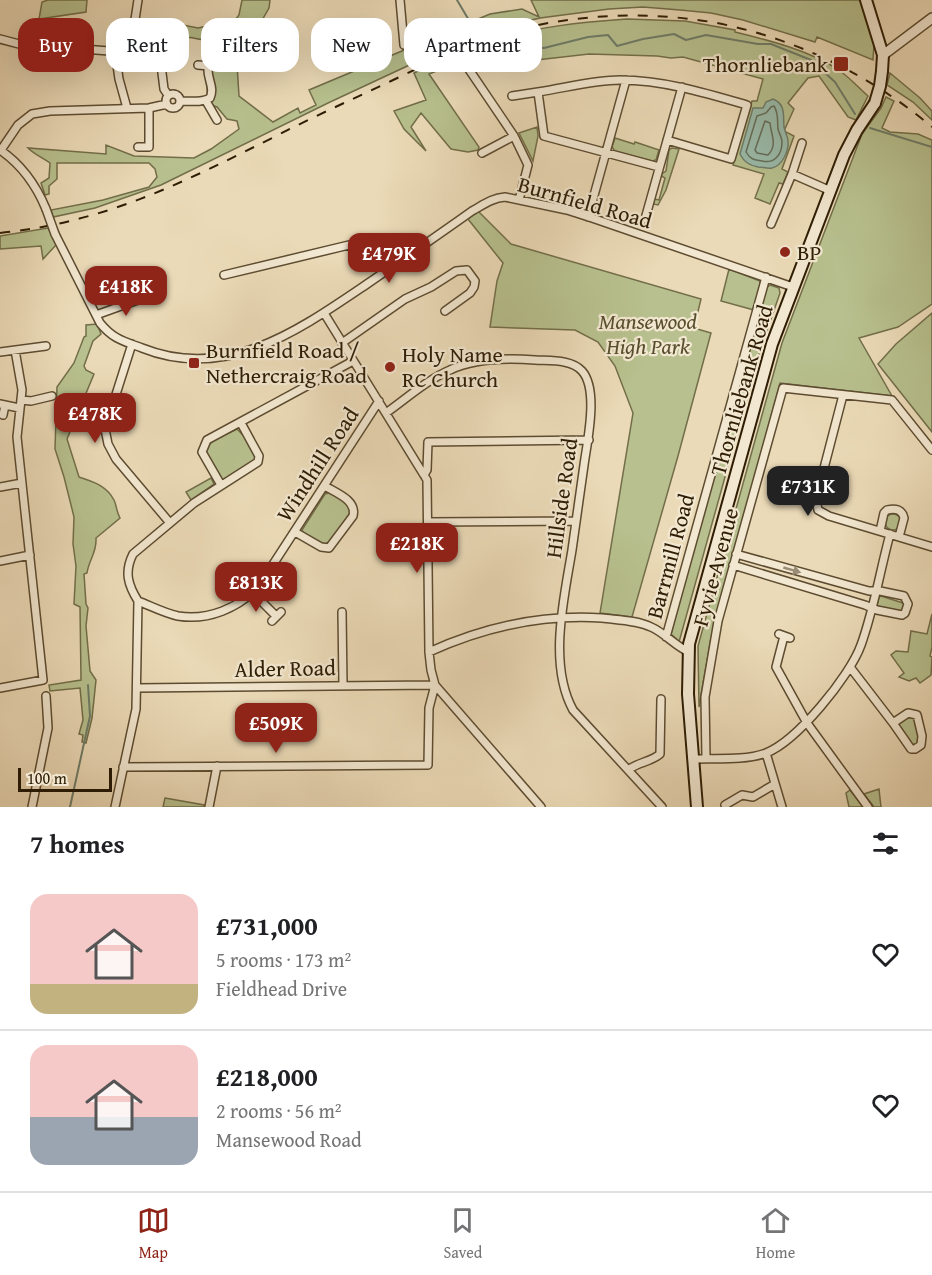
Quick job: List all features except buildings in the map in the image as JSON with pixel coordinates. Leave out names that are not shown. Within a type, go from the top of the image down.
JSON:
[{"type":"main road","name":"Thornliebank Road","points":[[697,807],[688,688],[689,652],[767,363],[793,287],[850,142],[875,103],[880,86],[883,55],[866,0]]},
{"type":"street","points":[[135,18],[138,0]]},
{"type":"street","points":[[400,0],[404,45]]},
{"type":"street","points":[[883,55],[932,18]]},
{"type":"street","points":[[0,39],[19,44],[106,51]]},
{"type":"street","points":[[118,72],[127,108]]},
{"type":"street","points":[[162,72],[164,89],[168,95]]},
{"type":"street","points":[[180,101],[206,101],[210,98],[212,93],[210,72]]},
{"type":"street","points":[[471,72],[514,136],[528,165],[519,200]]},
{"type":"street","points":[[588,217],[626,80]]},
{"type":"street","points":[[512,96],[626,80],[682,87],[747,105],[731,159],[667,140]]},
{"type":"street","points":[[645,219],[682,87]]},
{"type":"street","points":[[538,92],[544,136],[659,168]]},
{"type":"street","points":[[0,150],[18,125],[32,114],[51,111],[148,108],[167,104],[175,108],[179,105],[177,94],[168,95]]},
{"type":"street","points":[[167,104],[168,95]]},
{"type":"street","points":[[206,101],[217,120]]},
{"type":"street","points":[[138,147],[149,147],[148,108]]},
{"type":"street","points":[[482,153],[514,136]]},
{"type":"street","points":[[771,224],[802,143]]},
{"type":"street","name":"Burnfield Road","points":[[0,150],[20,165],[33,182],[55,234],[96,315],[110,335],[159,355],[174,358],[196,359],[224,356],[249,352],[270,344],[324,313],[488,201],[505,197],[588,217],[793,287]]},
{"type":"street","points":[[792,174],[831,191]]},
{"type":"street","points":[[224,275],[349,245],[370,250],[379,256],[389,269]]},
{"type":"street","points":[[342,343],[405,299],[431,287],[456,271],[467,270],[475,281],[474,287],[470,293],[445,310]]},
{"type":"street","name":"Barrmill Road","points":[[666,637],[766,277]]},
{"type":"street","points":[[450,294],[456,303]]},
{"type":"street","points":[[96,315],[149,296]]},
{"type":"street","points":[[324,313],[424,475],[428,488],[429,652],[430,670],[435,685],[541,807]]},
{"type":"street","points":[[132,344],[105,429],[108,444],[116,459],[170,523]]},
{"type":"street","points":[[0,352],[46,346]]},
{"type":"street","points":[[0,688],[43,680],[17,437],[19,408],[22,400],[15,350]]},
{"type":"street","name":"Hillside Road","points":[[386,413],[435,378],[452,369],[491,360],[555,361],[569,363],[582,372],[590,396],[589,440],[561,618],[562,679],[569,704],[589,729],[662,807]]},
{"type":"street","points":[[221,485],[202,452],[207,441],[353,361]]},
{"type":"street","name":"Fyvie Avenue","points":[[706,758],[705,697],[718,621],[783,387],[843,394]]},
{"type":"street","points":[[932,450],[892,400],[843,394],[816,499],[816,507],[821,513],[932,547]]},
{"type":"street","points":[[22,400],[31,401],[52,396]]},
{"type":"street","name":"Windhill Road","points":[[138,601],[177,615],[200,617],[225,610],[253,593],[379,401]]},
{"type":"street","points":[[3,415],[2,404],[19,408]]},
{"type":"street","points":[[116,807],[136,709],[138,601],[128,580],[128,564],[133,554],[194,503],[258,462],[259,456],[242,423]]},
{"type":"street","points":[[424,475],[427,470],[428,442],[589,440]]},
{"type":"street","points":[[0,487],[22,483]]},
{"type":"street","points":[[295,532],[321,547],[329,548],[353,516],[351,503],[325,486]]},
{"type":"street","points":[[880,531],[887,510],[897,509],[904,518],[899,537]]},
{"type":"street","points":[[428,522],[576,521]]},
{"type":"street","points":[[693,759],[755,756],[766,753],[780,746],[807,723],[850,667],[861,646],[890,534]]},
{"type":"street","points":[[733,565],[902,615],[908,604],[904,596],[869,591],[736,554]]},
{"type":"street","points":[[0,561],[30,555]]},
{"type":"street","points":[[253,593],[276,616]]},
{"type":"street","points":[[342,612],[343,685]]},
{"type":"street","points":[[429,652],[490,628],[524,621],[561,618],[618,620],[650,626],[677,647],[689,652]]},
{"type":"street","points":[[785,636],[776,667],[807,723],[868,807]]},
{"type":"street","points":[[850,667],[911,748],[915,749],[921,745],[917,715],[908,713],[893,723]]},
{"type":"street","points":[[123,767],[428,765],[429,708],[435,685]]},
{"type":"street","name":"Alder Road","points":[[136,688],[435,685]]},
{"type":"street","points":[[32,807],[48,728],[46,696]]},
{"type":"street","points":[[628,770],[637,763],[655,758],[660,754],[661,700]]},
{"type":"street","points":[[766,753],[782,807]]},
{"type":"street","points":[[209,807],[217,766]]},
{"type":"street","points":[[725,805],[742,795],[753,797],[775,784]]},
{"type":"green space","points":[[87,0],[86,12],[39,18],[42,2]]},
{"type":"green space","points":[[242,0],[270,0],[269,8],[263,18],[237,18]]},
{"type":"green space","points":[[531,0],[860,0],[874,44],[873,60],[817,37],[815,42],[743,20],[711,13],[643,7],[540,18],[480,18],[490,14],[522,9],[539,17]]},
{"type":"green space","points":[[627,19],[685,21],[735,30],[735,32],[789,47],[829,64],[868,96],[856,120],[848,117],[819,76],[808,78],[788,103],[794,109],[784,131],[794,136],[782,169],[788,172],[783,184],[779,183],[770,204],[755,198],[764,174],[733,165],[752,101],[757,101],[763,79],[683,57],[589,54],[542,59],[542,29]]},
{"type":"green space","points":[[189,26],[201,27],[201,40],[189,38]]},
{"type":"green space","points":[[404,50],[404,68],[161,185],[95,208],[53,217],[51,210],[103,200],[149,187],[157,177],[155,169],[149,163],[57,163],[57,179],[49,186],[49,194],[45,195],[41,183],[49,178],[50,163],[28,148],[106,154],[106,145],[134,156],[194,158],[239,129],[237,121],[227,119],[211,103],[215,89],[212,72],[238,72],[239,96],[273,122],[298,108],[300,113],[316,105],[309,90],[352,72],[392,72],[392,55]]},
{"type":"green space","points":[[434,72],[429,74],[479,147],[478,150],[468,152],[451,149],[421,113],[411,127],[426,151],[404,129],[394,111],[426,100],[414,73]]},
{"type":"green space","points":[[890,73],[932,111],[932,120],[913,102],[887,85]]},
{"type":"green space","points":[[886,97],[894,101],[882,128],[890,132],[918,134],[932,140],[932,304],[898,327],[859,338],[892,396],[780,383],[711,638],[699,707],[698,646],[782,343],[862,134]]},
{"type":"green space","points":[[537,127],[538,136],[533,161],[519,133]]},
{"type":"green space","points":[[615,138],[659,150],[656,160],[652,161],[615,151],[612,147]]},
{"type":"green space","points":[[679,149],[666,190],[658,205],[653,204],[654,199],[659,200],[665,178],[660,175],[666,171],[669,150]]},
{"type":"green space","name":"Mansewood High Park","points":[[478,211],[511,244],[701,299],[694,328],[711,333],[632,617],[600,613],[633,413],[615,366],[598,342],[575,330],[490,327],[497,281],[503,263],[468,219]]},
{"type":"green space","points":[[48,228],[57,244],[43,259],[41,246],[0,249],[0,236]]},
{"type":"green space","points":[[729,269],[760,281],[754,310],[721,301]]},
{"type":"green space","points":[[770,285],[779,288],[780,293],[761,348],[679,642],[671,634],[705,507],[733,417],[759,312],[766,288]]},
{"type":"green space","points":[[932,313],[932,432],[878,364],[896,344]]},
{"type":"green space","points":[[97,324],[101,334],[93,341],[84,366],[86,370],[94,374],[67,439],[79,477],[99,485],[111,495],[120,518],[96,538],[87,573],[84,574],[88,608],[86,626],[90,671],[96,680],[92,718],[86,743],[82,742],[83,735],[79,734],[83,720],[80,688],[50,691],[49,685],[81,680],[80,607],[74,604],[76,566],[73,544],[74,517],[55,449],[57,387],[74,363],[86,336],[86,325]]},
{"type":"green space","points":[[237,429],[247,439],[256,458],[254,462],[224,480],[220,479],[205,451],[212,441]]},
{"type":"green space","points":[[211,478],[214,484],[191,500],[186,492]]},
{"type":"green space","points":[[329,493],[346,503],[350,513],[331,542],[324,544],[304,534],[302,530],[325,494]]},
{"type":"green space","points":[[890,514],[896,514],[901,522],[899,528],[890,530],[885,525],[885,519]]},
{"type":"green space","points":[[881,596],[906,604],[901,613],[879,608],[877,605]]},
{"type":"green space","points":[[932,614],[931,675],[920,683],[916,678],[909,681],[899,677],[904,673],[891,655],[896,651],[908,652],[911,631],[927,634]]},
{"type":"green space","points":[[909,716],[916,718],[919,741],[915,745],[899,725]]},
{"type":"green space","points":[[879,789],[881,807],[874,807],[864,794]]},
{"type":"green space","points":[[850,790],[863,807],[849,807],[846,793]]},
{"type":"green space","points":[[165,798],[204,805],[204,807],[163,807]]},
{"type":"water","points":[[773,99],[780,104],[783,111],[784,127],[788,139],[787,149],[784,158],[776,167],[758,167],[747,163],[740,154],[753,108],[763,108],[766,102]]},
{"type":"waterway","points":[[457,0],[468,18]]},
{"type":"waterway","points":[[542,48],[588,37],[608,35],[617,46],[674,34],[686,40],[706,35],[771,44],[811,60],[835,82],[855,114]]},
{"type":"waterway","points":[[870,128],[932,147]]},
{"type":"waterway","points":[[70,807],[90,716],[88,685]]},
{"type":"railway","points":[[0,233],[75,220],[144,198],[210,169],[320,114],[457,50],[498,35],[552,22],[607,16],[662,16],[717,23],[747,30],[804,49],[858,75],[884,91],[932,127]]},
{"type":"place","name":"Thornliebank","points":[[841,64]]},
{"type":"place","name":"BP","points":[[785,252]]},
{"type":"place","name":"Burnfield Road / Nethercraig Road","points":[[194,363]]},
{"type":"place","name":"Holy Name RC Church","points":[[390,367]]}]
